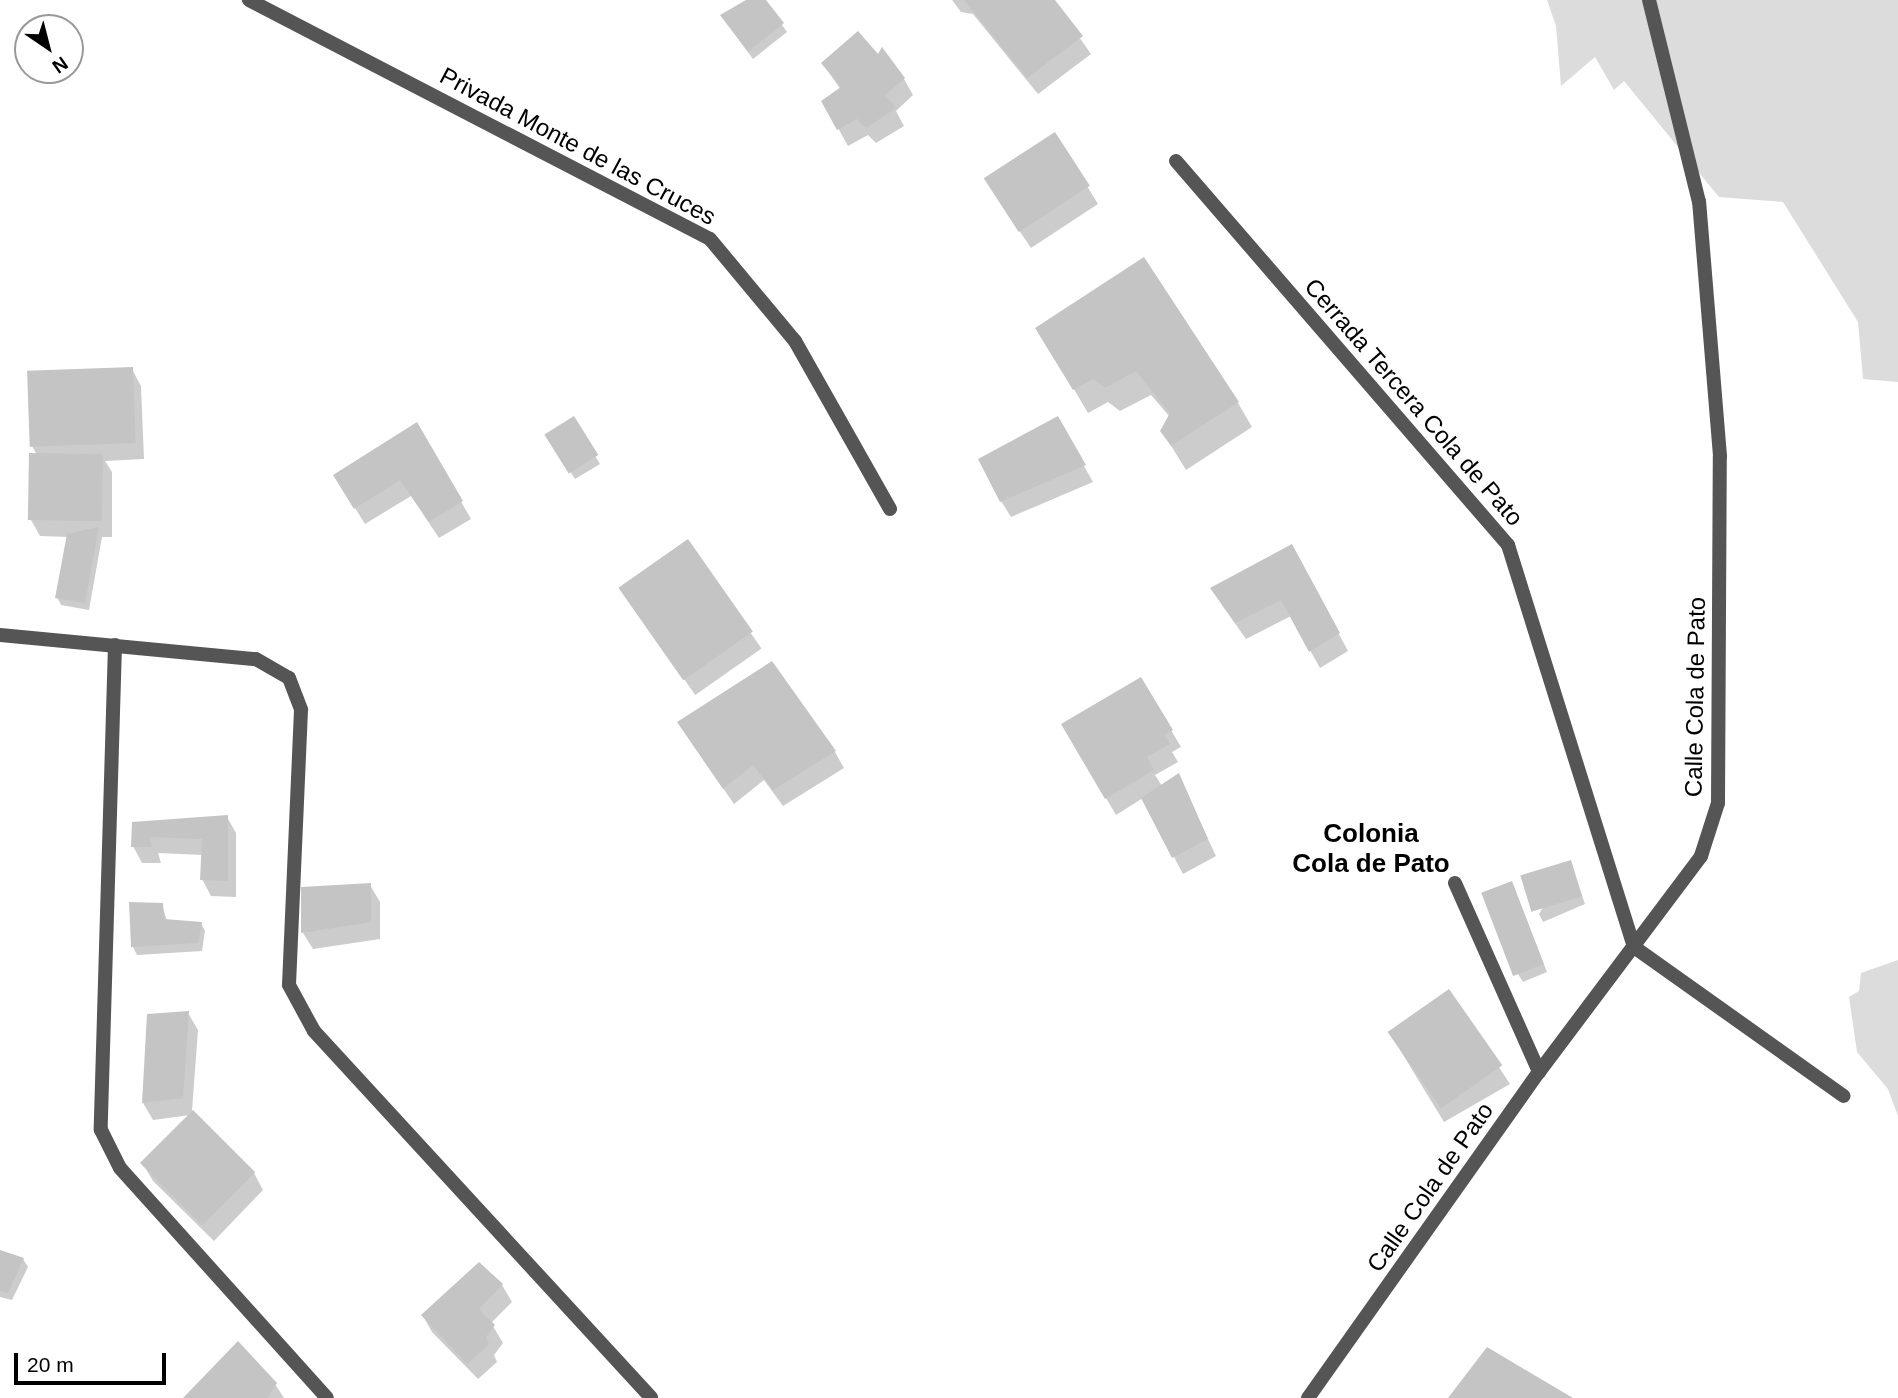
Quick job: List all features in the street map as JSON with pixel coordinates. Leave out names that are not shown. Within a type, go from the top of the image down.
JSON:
[{"type":"street","name":"Privada Monte de las Cruces","points":[[249,0],[710,239],[795,341],[890,509]]},
{"type":"street","name":"Calle Cola de Pato","points":[[1308,1398],[1539,1072],[1701,856],[1718,803],[1720,456],[1700,216],[1648,0]]},
{"type":"street","name":"Cerrada Tercera Cola de Pato","points":[[1176,161],[1508,544],[1634,947]]},
{"type":"street","points":[[0,635],[256,659],[289,678],[301,710],[289,985],[314,1031],[651,1398]]},
{"type":"street","points":[[115,645],[101,1130],[120,1168],[327,1398]]},
{"type":"street","points":[[1455,883],[1539,1072]]},
{"type":"street","points":[[1634,947],[1844,1096]]},
{"type":"shaded area","points":[[1547,0],[1898,0],[1898,382],[1863,379],[1858,322],[1783,202],[1719,197],[1624,81],[1614,90],[1595,57],[1561,86],[1556,26]]},
{"type":"shaded area","points":[[1898,960],[1898,1116],[1888,1089],[1857,1052],[1849,997],[1859,991],[1861,973]]},
{"type":"building","points":[[746,0],[766,0],[784,23],[748,52],[720,15]]},
{"type":"building","points":[[964,0],[1055,0],[1083,36],[1027,78]]},
{"type":"building","points":[[858,31],[878,54],[882,47],[905,78],[885,95],[896,108],[866,128],[857,119],[837,130],[821,101],[841,87],[821,63]]},
{"type":"building","points":[[1055,132],[1090,186],[1019,232],[984,178]]},
{"type":"building","points":[[1144,257],[1239,402],[1171,446],[1160,431],[1170,413],[1136,371],[1105,388],[1093,379],[1073,390],[1035,328]]},
{"type":"building","points":[[133,367],[136,443],[30,447],[27,371]]},
{"type":"building","points":[[574,416],[598,455],[569,474],[544,435]]},
{"type":"building","points":[[1058,416],[1086,465],[1000,502],[978,459]]},
{"type":"building","points":[[417,422],[463,501],[429,522],[400,480],[354,509],[333,475]]},
{"type":"building","points":[[29,453],[103,454],[102,521],[28,520]]},
{"type":"building","points":[[99,527],[85,603],[55,598],[67,534]]},
{"type":"building","points":[[688,539],[753,632],[683,680],[618,588]]},
{"type":"building","points":[[1292,544],[1340,633],[1309,652],[1281,600],[1235,623],[1210,588]]},
{"type":"building","points":[[772,661],[836,751],[773,790],[753,765],[723,789],[677,722]]},
{"type":"building","points":[[1141,677],[1173,730],[1164,735],[1170,744],[1147,757],[1154,770],[1105,799],[1061,724]]},
{"type":"building","points":[[1179,773],[1208,839],[1172,858],[1141,798]]},
{"type":"building","points":[[228,815],[228,881],[200,880],[202,839],[150,837],[152,847],[131,847],[132,822]]},
{"type":"building","points":[[1571,860],[1582,896],[1531,912],[1520,875]]},
{"type":"building","points":[[1512,881],[1544,964],[1513,976],[1481,893]]},
{"type":"building","points":[[371,883],[371,922],[301,933],[301,887]]},
{"type":"building","points":[[129,902],[163,903],[164,919],[202,922],[198,943],[131,947]]},
{"type":"building","points":[[1449,989],[1502,1065],[1441,1108],[1388,1032]]},
{"type":"building","points":[[189,1011],[183,1098],[142,1103],[147,1014]]},
{"type":"building","points":[[193,1110],[255,1172],[202,1225],[140,1163]]},
{"type":"building","points":[[0,1250],[24,1258],[8,1293],[0,1291]]},
{"type":"building","points":[[479,1262],[503,1284],[479,1309],[495,1325],[486,1337],[489,1344],[467,1364],[421,1315]]},
{"type":"building","points":[[238,1341],[277,1383],[267,1398],[183,1398]]},
{"type":"building","points":[[1487,1347],[1573,1398],[1448,1398]]},
{"type":"district","name":"Colonia Cola de Pato","points":[[1371,849]]}]
